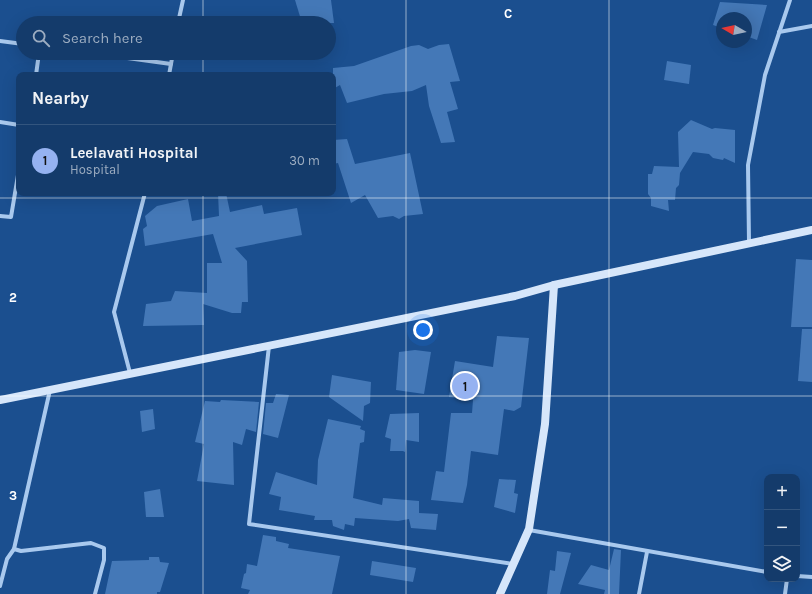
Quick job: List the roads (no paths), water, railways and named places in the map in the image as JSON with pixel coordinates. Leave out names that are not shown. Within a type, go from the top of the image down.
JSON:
[{"type":"main road","points":[[0,400],[515,296],[554,285],[749,242],[812,230]]},
{"type":"main road","points":[[500,594],[528,530],[545,424],[554,285]]},
{"type":"street","points":[[180,16],[183,0]]},
{"type":"street","points":[[749,242],[748,165],[765,75],[790,0]]},
{"type":"street","points":[[779,32],[812,26]]},
{"type":"street","points":[[0,41],[16,43]]},
{"type":"street","points":[[37,72],[39,60]]},
{"type":"street","points":[[142,60],[171,64]]},
{"type":"street","points":[[169,72],[172,60]]},
{"type":"street","points":[[0,122],[16,125]]},
{"type":"street","points":[[0,216],[11,217],[16,187]]},
{"type":"street","points":[[130,373],[114,312],[144,196]]},
{"type":"street","points":[[269,345],[249,524],[513,564]]},
{"type":"street","points":[[0,586],[7,559],[14,549],[50,390]]},
{"type":"street","points":[[528,530],[764,572]]},
{"type":"street","points":[[14,549],[20,551],[91,543],[104,548],[104,560],[95,594]]},
{"type":"street","points":[[639,594],[647,552]]},
{"type":"street","points":[[800,576],[812,577]]},
{"type":"street","points":[[784,594],[786,582]]},
{"type":"place","name":"Leelavati Hospital","points":[[465,386]]}]
